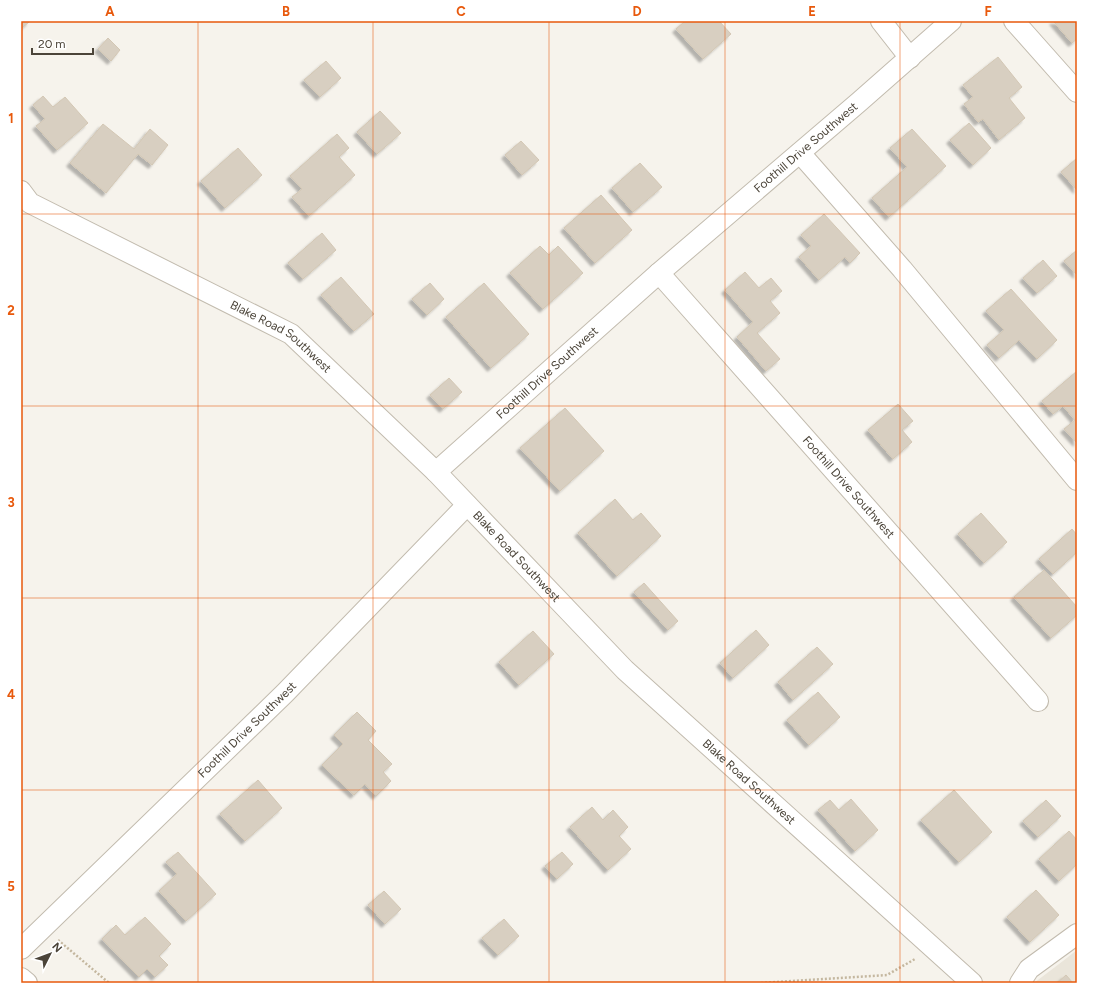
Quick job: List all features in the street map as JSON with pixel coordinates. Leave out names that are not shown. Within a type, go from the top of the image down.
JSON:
[{"type":"street","points":[[881,21],[910,58]]},
{"type":"street","name":"Foothill Drive Southwest","points":[[436,472],[659,273],[800,153],[951,21]]},
{"type":"street","points":[[1014,21],[1077,92]]},
{"type":"street","points":[[800,153],[902,268],[1077,480]]},
{"type":"street","name":"Blake Road Southwest","points":[[21,191],[30,203],[291,334],[436,472],[625,670],[972,983]]},
{"type":"street","name":"Foothill Drive Southwest","points":[[659,273],[1038,701]]},
{"type":"street","name":"Foothill Drive Southwest","points":[[21,949],[285,693],[467,505]]},
{"type":"street","points":[[1020,983],[1029,969],[1077,934]]},
{"type":"street","points":[[21,978],[27,983]]},
{"type":"path","points":[[51,942],[59,940],[109,983]]},
{"type":"path","points":[[761,983],[887,975],[933,948]]},
{"type":"shaded area","points":[[1077,950],[1077,983],[1034,983],[1063,961]]},
{"type":"building","points":[[21,21],[30,21],[21,29]]},
{"type":"building","points":[[685,21],[719,21],[731,34],[703,59],[676,29]]},
{"type":"building","points":[[1053,21],[1077,21],[1077,39],[1072,43]]},
{"type":"building","points":[[108,38],[120,50],[111,61],[98,49]]},
{"type":"building","points":[[998,57],[1022,87],[1009,98],[1025,118],[999,140],[983,119],[978,122],[964,104],[973,97],[963,85]]},
{"type":"building","points":[[326,61],[341,78],[320,97],[304,80]]},
{"type":"building","points":[[43,96],[53,107],[65,97],[88,123],[57,150],[36,126],[45,119],[33,105]]},
{"type":"building","points":[[380,111],[401,133],[377,154],[357,132]]},
{"type":"building","points":[[969,123],[991,148],[973,165],[950,140]]},
{"type":"building","points":[[103,124],[134,149],[150,129],[168,145],[152,165],[138,154],[106,193],[70,163]]},
{"type":"building","points":[[912,129],[946,166],[889,217],[872,198],[907,167],[890,148]]},
{"type":"building","points":[[337,134],[349,148],[339,157],[355,175],[309,216],[292,197],[302,189],[290,176]]},
{"type":"building","points":[[521,141],[539,160],[522,175],[505,155]]},
{"type":"building","points":[[238,148],[262,175],[225,208],[201,181]]},
{"type":"building","points":[[1077,158],[1077,190],[1061,172]]},
{"type":"building","points":[[640,163],[662,187],[633,212],[612,188]]},
{"type":"building","points":[[601,195],[632,230],[595,263],[564,228]]},
{"type":"building","points":[[824,214],[860,253],[850,263],[845,257],[819,280],[799,257],[811,246],[801,235]]},
{"type":"building","points":[[322,233],[336,250],[303,279],[288,263]]},
{"type":"building","points":[[540,246],[549,255],[558,246],[583,273],[543,309],[510,273]]},
{"type":"building","points":[[1077,250],[1077,275],[1064,261]]},
{"type":"building","points":[[1043,260],[1057,276],[1037,293],[1023,278]]},
{"type":"building","points":[[745,272],[759,288],[771,278],[782,291],[770,301],[780,313],[757,333],[780,359],[766,371],[737,337],[753,322],[725,290]]},
{"type":"building","points":[[341,277],[374,314],[354,331],[321,295]]},
{"type":"building","points":[[430,283],[444,299],[427,315],[412,299]]},
{"type":"building","points":[[484,283],[529,334],[491,368],[446,317]]},
{"type":"building","points":[[1011,289],[1057,340],[1037,359],[1019,340],[999,358],[987,345],[1004,330],[986,311]]},
{"type":"building","points":[[1077,371],[1077,443],[1064,429],[1075,420],[1063,406],[1053,414],[1042,401]]},
{"type":"building","points":[[449,378],[462,392],[443,409],[430,395]]},
{"type":"building","points":[[898,404],[913,421],[902,430],[912,442],[893,459],[868,430]]},
{"type":"building","points":[[565,408],[604,451],[560,491],[520,448]]},
{"type":"building","points":[[615,499],[633,520],[641,513],[661,536],[617,576],[578,533]]},
{"type":"building","points":[[981,513],[1007,542],[984,563],[958,534]]},
{"type":"building","points":[[1072,529],[1077,535],[1077,552],[1053,574],[1039,559]]},
{"type":"building","points":[[1044,570],[1077,607],[1077,615],[1051,638],[1014,597]]},
{"type":"building","points":[[644,583],[678,621],[668,630],[634,592]]},
{"type":"building","points":[[756,630],[769,645],[733,678],[720,663]]},
{"type":"building","points":[[533,631],[554,654],[519,685],[499,662]]},
{"type":"building","points":[[817,647],[833,664],[793,700],[778,682]]},
{"type":"building","points":[[818,692],[840,717],[809,745],[787,720]]},
{"type":"building","points":[[357,712],[376,731],[368,740],[392,764],[383,772],[391,781],[376,796],[365,784],[354,795],[322,765],[343,744],[334,735]]},
{"type":"building","points":[[258,780],[282,808],[245,841],[220,814]]},
{"type":"building","points":[[954,790],[992,832],[959,862],[921,820]]},
{"type":"building","points":[[851,799],[878,830],[855,851],[818,810],[830,800],[839,810]]},
{"type":"building","points":[[1046,800],[1061,816],[1038,837],[1023,821]]},
{"type":"building","points":[[592,807],[603,820],[613,810],[628,827],[619,836],[631,849],[608,870],[570,827]]},
{"type":"building","points":[[1069,831],[1077,840],[1077,864],[1059,881],[1039,859]]},
{"type":"building","points":[[178,852],[216,894],[186,921],[159,891],[177,874],[166,862]]},
{"type":"building","points":[[562,852],[573,864],[557,879],[545,866]]},
{"type":"building","points":[[1036,890],[1059,915],[1030,942],[1007,917]]},
{"type":"building","points":[[384,891],[401,909],[385,924],[368,905]]},
{"type":"building","points":[[145,917],[171,944],[159,956],[168,965],[155,977],[147,969],[139,977],[102,939],[116,925],[125,935]]},
{"type":"building","points":[[504,919],[519,936],[498,955],[482,938]]},
{"type":"building","points":[[1066,975],[1073,983],[1057,983]]}]
